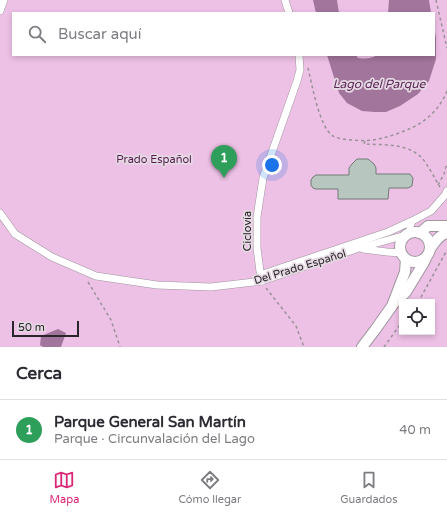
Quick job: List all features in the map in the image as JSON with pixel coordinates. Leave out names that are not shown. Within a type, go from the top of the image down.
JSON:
[{"type":"street","points":[[0,11],[4,0]]},
{"type":"street","points":[[285,0],[288,12]]},
{"type":"street","points":[[299,56],[300,70],[292,99],[263,178],[257,217],[257,248],[261,278],[388,232],[412,221],[431,211],[446,193]]},
{"type":"street","name":"Del Prado Español","points":[[0,213],[15,234],[52,257],[96,276],[157,285],[211,287],[261,278],[412,233],[428,226],[447,226]]},
{"type":"street","points":[[412,221],[412,233]]},
{"type":"street","points":[[362,347],[376,330],[392,306],[406,292],[430,252],[430,244],[426,237],[412,233],[402,239],[400,245],[405,272],[392,306]]},
{"type":"street","points":[[430,248],[437,238],[447,233]]},
{"type":"street","name":"Del Prado Español","points":[[358,248],[403,256]]},
{"type":"street","points":[[403,256],[410,262],[421,261],[426,258]]},
{"type":"path","points":[[436,0],[447,48]]},
{"type":"path","points":[[308,68],[321,118],[329,132],[333,136],[339,138],[365,141],[380,139],[411,129],[426,120],[438,108],[447,91]]},
{"type":"path","points":[[365,141],[364,144],[391,145],[412,150],[422,158],[438,185],[446,193]]},
{"type":"path","points":[[438,185],[447,164]]},
{"type":"path","points":[[419,299],[447,250]]},
{"type":"path","points":[[82,270],[111,320],[120,347]]},
{"type":"path","points":[[261,278],[267,289],[296,326],[304,347]]},
{"type":"path","points":[[384,347],[399,326]]},
{"type":"green space","name":"Prado Español","points":[[0,0],[447,0],[447,347],[0,347]]},
{"type":"water","points":[[313,0],[337,0],[339,12],[316,12]]},
{"type":"water","points":[[389,0],[429,0],[431,12],[388,12]]},
{"type":"water","name":"Lago del Parque","points":[[435,32],[436,59],[429,81],[418,94],[400,106],[386,112],[362,111],[347,103],[339,93],[327,56],[357,56],[358,58],[366,59],[372,57],[435,56]]},
{"type":"water","points":[[58,329],[66,333],[61,347],[43,347],[40,345],[41,336]]},
{"type":"building","points":[[357,159],[368,159],[374,164],[376,174],[410,174],[413,178],[412,186],[408,188],[389,188],[388,199],[338,199],[338,189],[316,189],[311,185],[311,180],[316,175],[349,175],[349,168]]},
{"type":"place","name":"Parque General San Martín","points":[[224,178]]}]
